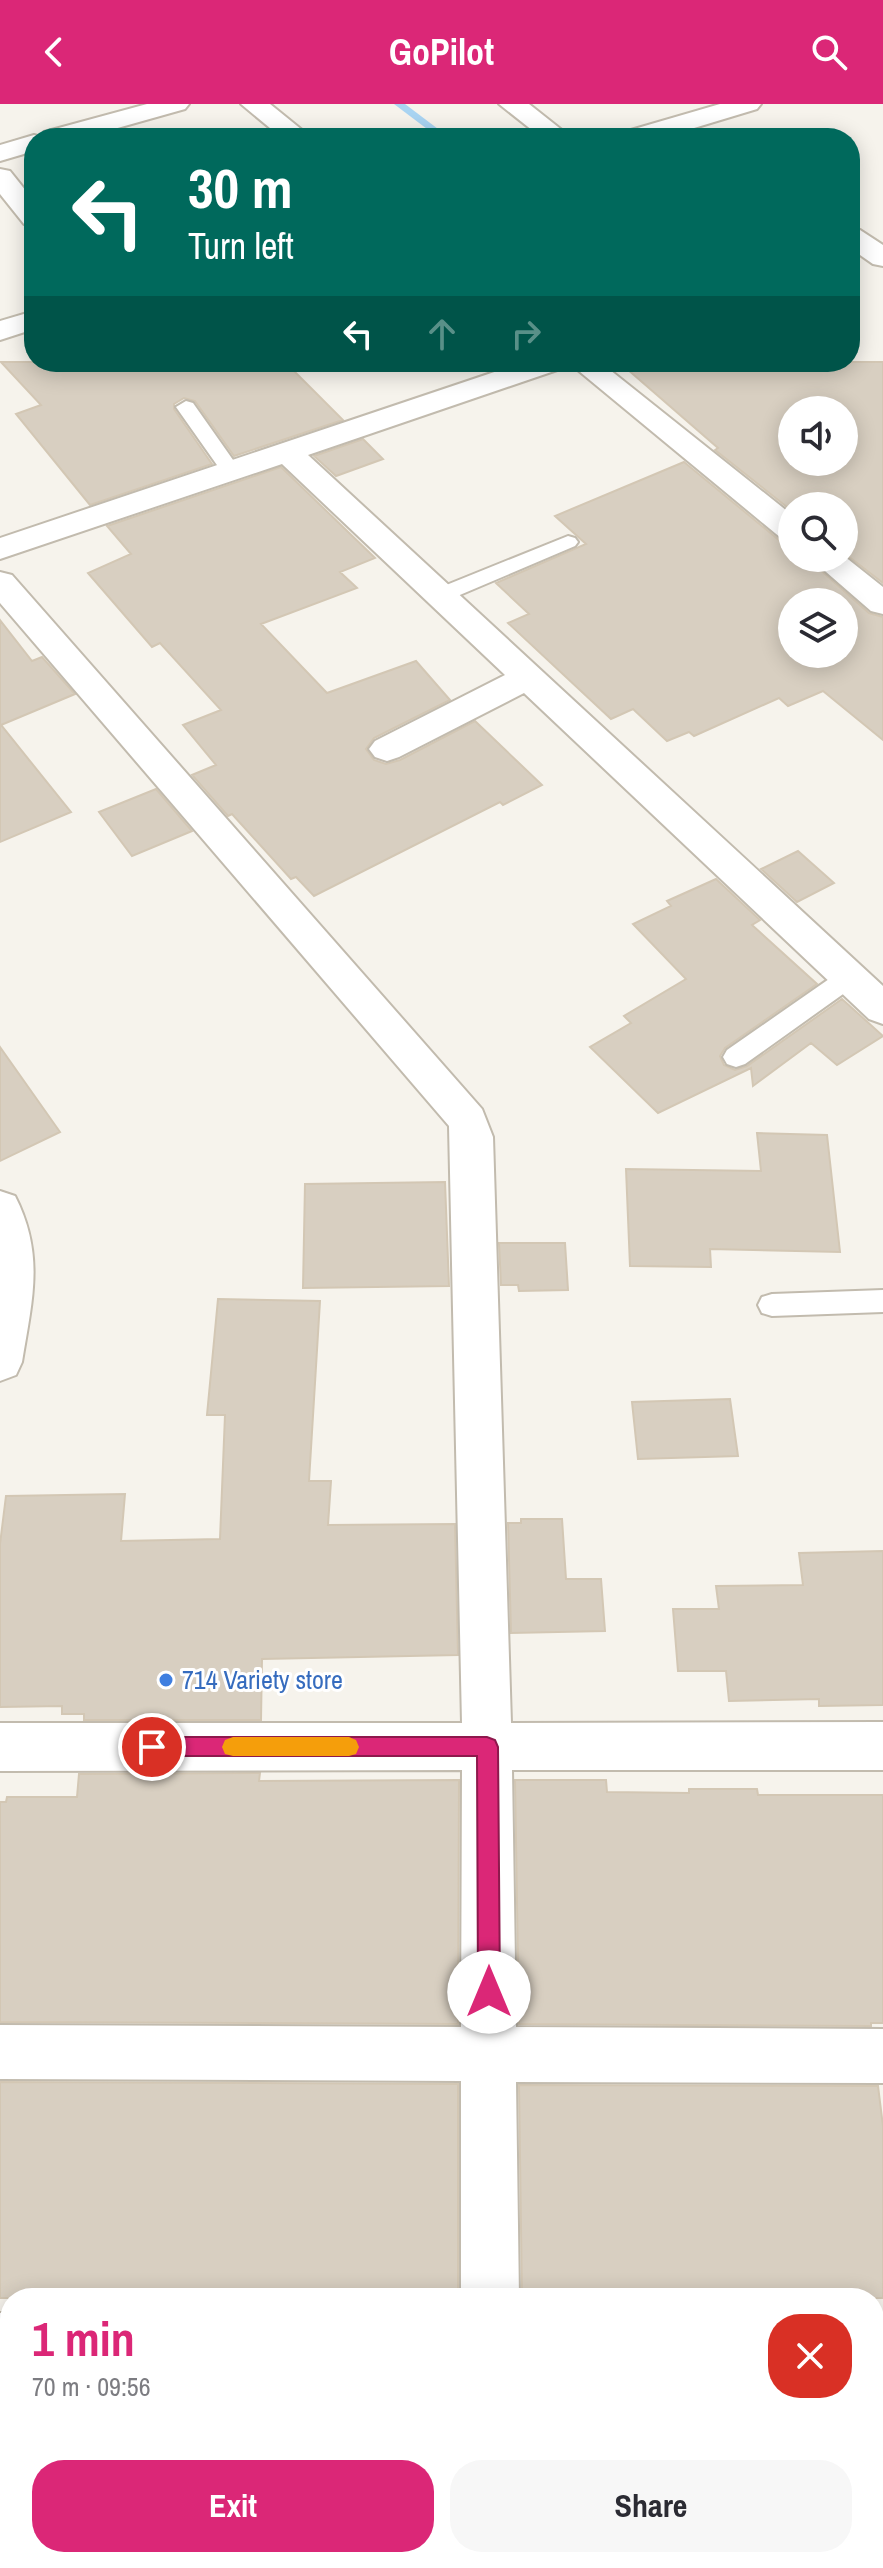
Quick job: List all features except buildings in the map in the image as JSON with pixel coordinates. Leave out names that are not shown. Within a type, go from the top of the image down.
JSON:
[{"type":"street","points":[[89,128],[176,104]]},
{"type":"street","points":[[254,104],[286,128]]},
{"type":"street","points":[[512,104],[545,128]]},
{"type":"street","points":[[658,104],[694,128]]},
{"type":"street","points":[[666,128],[748,104]]},
{"type":"street","points":[[0,153],[24,146]]},
{"type":"street","points":[[0,177],[24,206]]},
{"type":"street","points":[[860,243],[883,258]]},
{"type":"street","points":[[0,331],[24,323]]},
{"type":"street","points":[[0,549],[523,372]]},
{"type":"street","points":[[594,372],[778,520]]},
{"type":"street","points":[[287,452],[529,677],[867,968],[883,1009]]},
{"type":"street","points":[[843,572],[883,604]]},
{"type":"street","points":[[0,582],[468,1120],[472,1137],[487,1747],[490,2288]]},
{"type":"street","points":[[387,749],[529,677]]},
{"type":"street","points":[[0,1208],[8,1221],[15,1258],[0,1362]]},
{"type":"street","points":[[0,1747],[883,1746]]},
{"type":"street","points":[[0,2052],[883,2056]]},
{"type":"lane","points":[[186,407],[231,471]]},
{"type":"lane","points":[[441,595],[568,542]]},
{"type":"lane","points":[[736,1057],[867,968]]},
{"type":"lane","points":[[772,1305],[883,1301]]},
{"type":"waterway","points":[[399,104],[431,128]]},
{"type":"slow traffic","points":[[233,1747],[349,1747]]},
{"type":"place","name":"714 Variety store","points":[[166,1680]]},
{"type":"route","points":[[152,1747],[487,1747],[489,1992]]}]
